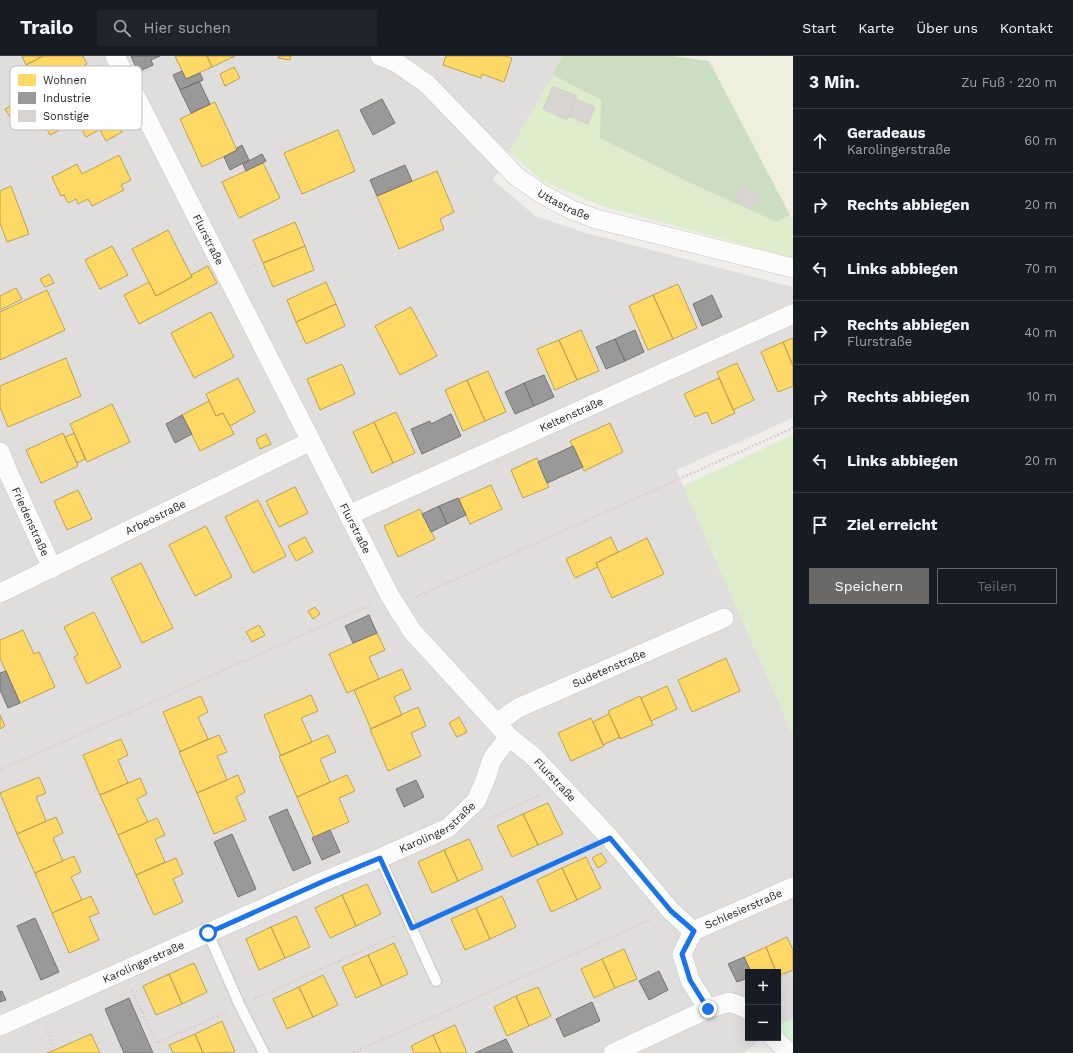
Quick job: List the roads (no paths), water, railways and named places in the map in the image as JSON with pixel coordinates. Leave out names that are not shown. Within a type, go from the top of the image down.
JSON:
[{"type":"street","name":"Flurstraße","points":[[115,56],[120,66]]},
{"type":"street","name":"Uttastraße","points":[[380,56],[397,63],[427,84],[517,177],[549,198],[596,219],[793,268]]},
{"type":"street","name":"Flurstraße","points":[[142,109],[393,601],[412,631],[509,737],[533,756],[610,838],[671,911],[694,931]]},
{"type":"street","name":"Keltenstraße","points":[[349,515],[793,314]]},
{"type":"street","name":"Arbeostraße","points":[[1,589],[52,568],[311,441]]},
{"type":"street","name":"Friedenstraße","points":[[0,452],[52,568]]},
{"type":"street","name":"Sudetenstraße","points":[[497,723],[518,708],[724,618]]},
{"type":"street","name":"Karolingerstraße","points":[[0,1026],[324,881],[448,828],[476,801],[492,759],[509,737]]},
{"type":"street","name":"Schlesierstraße","points":[[694,931],[793,887]]},
{"type":"street","points":[[694,931],[682,954],[690,980],[708,1009]]},
{"type":"street","points":[[612,1053],[708,1009],[729,1002],[745,1008]]},
{"type":"street","points":[[777,1041],[788,1053]]},
{"type":"lane","points":[[380,858],[436,981]]},
{"type":"lane","points":[[208,933],[240,1006],[264,1053]]}]
